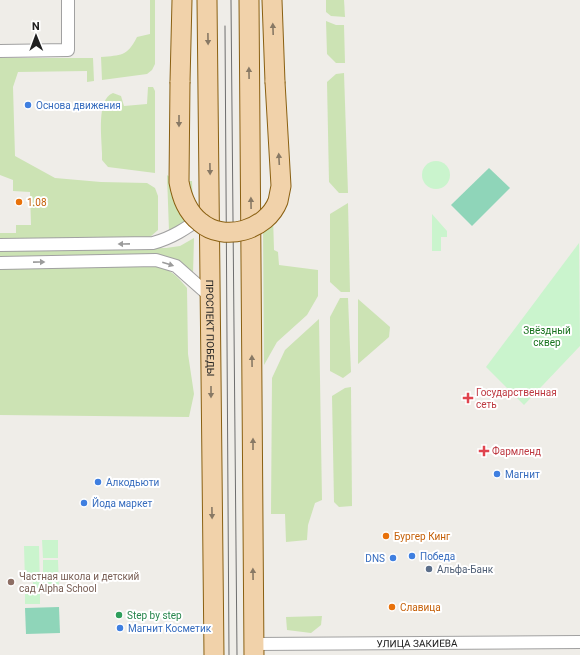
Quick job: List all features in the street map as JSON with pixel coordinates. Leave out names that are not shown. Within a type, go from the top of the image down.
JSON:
[{"type":"main road","points":[[182,0],[179,182],[182,199],[200,223],[214,230],[226,232],[239,232],[256,226],[267,217],[277,201],[281,186],[272,0]]},
{"type":"main road","name":"ПРОСПЕКТ ПОБЕДЫ","points":[[207,0],[214,655]]},
{"type":"main road","points":[[249,0],[254,650]]},
{"type":"street","points":[[0,51],[68,50],[68,0]]},
{"type":"street","points":[[0,246],[153,244],[164,241],[187,229],[210,211]]},
{"type":"street","points":[[0,262],[156,260],[176,266],[211,297]]},
{"type":"street","name":"УЛИЦА ЗАКИЕВА","points":[[254,650],[580,642]]},
{"type":"green space","points":[[150,0],[155,0],[155,64],[152,70],[147,74],[102,80],[101,57],[123,54],[130,48],[137,37],[150,34]]},
{"type":"green space","points":[[326,0],[344,0],[345,17],[331,16],[326,12]]},
{"type":"green space","points":[[326,21],[336,25],[344,25],[345,63],[336,63],[327,54]]},
{"type":"green space","points":[[0,58],[93,58],[94,81],[87,82],[87,71],[18,72],[13,87],[15,156],[55,178],[101,182],[147,183],[155,188],[158,196],[158,230],[150,237],[0,239],[0,233],[16,233],[16,225],[31,225],[30,192],[13,191],[13,180],[0,175]]},
{"type":"green space","points":[[344,73],[348,193],[339,193],[329,182],[327,82],[336,74]]},
{"type":"green space","points":[[148,87],[153,87],[155,91],[155,173],[108,167],[102,160],[101,120],[104,103],[113,93],[121,96],[124,106],[147,104]]},
{"type":"green space","points":[[436,161],[446,165],[450,175],[446,185],[436,189],[426,185],[422,175],[426,165]]},
{"type":"green space","points":[[489,168],[510,188],[472,226],[451,205]]},
{"type":"green space","points":[[167,175],[175,181],[192,181],[193,205],[191,218],[169,231]]},
{"type":"green space","points":[[348,203],[350,292],[341,292],[330,282],[330,214]]},
{"type":"green space","points":[[432,214],[447,231],[447,237],[441,237],[441,251],[432,251]]},
{"type":"green space","points":[[273,216],[274,250],[278,252],[279,265],[318,270],[318,296],[307,315],[277,342],[264,365],[263,226]]},
{"type":"green space","points":[[194,238],[193,275],[176,262],[166,257],[155,255],[0,258],[0,250],[166,248],[180,246]]},
{"type":"green space","name":"Звёздный сквер","points":[[579,243],[580,346],[524,405],[486,367]]},
{"type":"green space","points":[[154,266],[173,273],[187,288],[188,354],[194,394],[189,417],[0,415],[0,269]]},
{"type":"green space","points":[[340,298],[348,298],[351,372],[343,378],[330,371],[330,317]]},
{"type":"green space","points":[[358,299],[390,327],[389,337],[358,364]]},
{"type":"green space","points":[[319,319],[322,500],[315,503],[308,525],[307,540],[286,542],[285,514],[271,514],[272,378],[285,350]]},
{"type":"green space","points":[[351,387],[352,506],[339,507],[334,502],[332,396],[345,388]]},
{"type":"green space","points":[[42,540],[58,540],[58,558],[43,558]]},
{"type":"green space","points":[[24,546],[39,546],[40,588],[33,588],[33,582],[25,582]]},
{"type":"green space","points":[[43,560],[58,560],[59,587],[43,588]]},
{"type":"green space","points":[[40,592],[40,604],[25,604],[25,593]]},
{"type":"green space","points":[[59,607],[60,633],[26,634],[25,608]]},
{"type":"green space","points":[[322,616],[321,625],[311,633],[287,630],[286,617]]},
{"type":"tram line","points":[[231,0],[237,655]]},
{"type":"tram line","points":[[225,26],[229,655]]},
{"type":"place","name":"Основа движения","points":[[28,105]]},
{"type":"place","name":"1.08","points":[[19,202]]},
{"type":"place","name":"Государственная сеть","points":[[468,398]]},
{"type":"place","name":"Фармленд","points":[[484,451]]},
{"type":"place","name":"Магнит","points":[[497,474]]},
{"type":"place","name":"Алкодьюти","points":[[98,482]]},
{"type":"place","name":"Йода маркет","points":[[84,503]]},
{"type":"place","name":"Бургер Кинг","points":[[386,536]]},
{"type":"place","name":"Победа","points":[[412,556]]},
{"type":"place","name":"DNS","points":[[393,558]]},
{"type":"place","name":"Альфа-Банк","points":[[429,569]]},
{"type":"place","name":"Частная школа и детский сад Alpha School","points":[[11,582]]},
{"type":"place","name":"Славица","points":[[392,607]]},
{"type":"place","name":"Step by step","points":[[119,615]]},
{"type":"place","name":"Магнит Косметик","points":[[120,628]]}]
